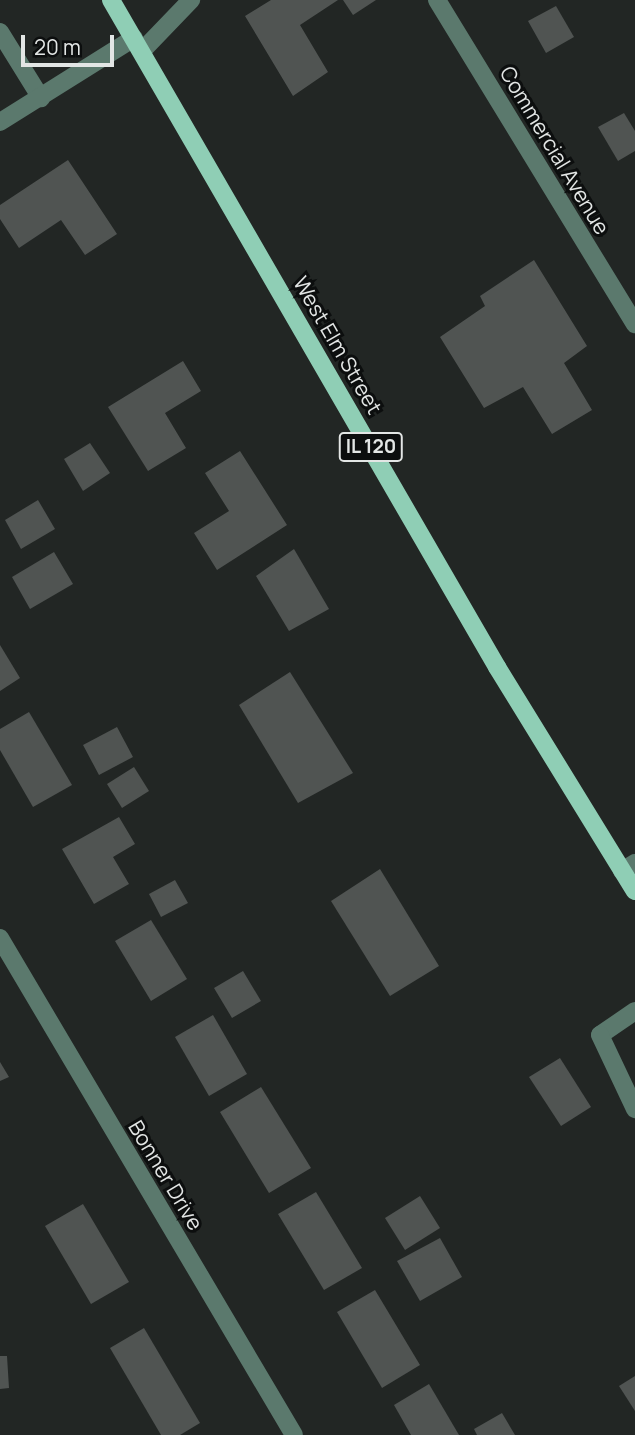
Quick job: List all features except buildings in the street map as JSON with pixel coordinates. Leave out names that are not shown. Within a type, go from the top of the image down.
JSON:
[{"type":"main road","name":"West Elm Street","points":[[111,0],[497,667],[629,867],[635,891]]},
{"type":"street","points":[[0,122],[138,44],[191,0]]},
{"type":"street","name":"Commercial Avenue","points":[[437,0],[635,324]]},
{"type":"street","points":[[0,32],[41,98]]},
{"type":"street","name":"Bonner Drive","points":[[0,938],[294,1435]]},
{"type":"street","points":[[635,1011],[600,1035],[635,1109]]}]
